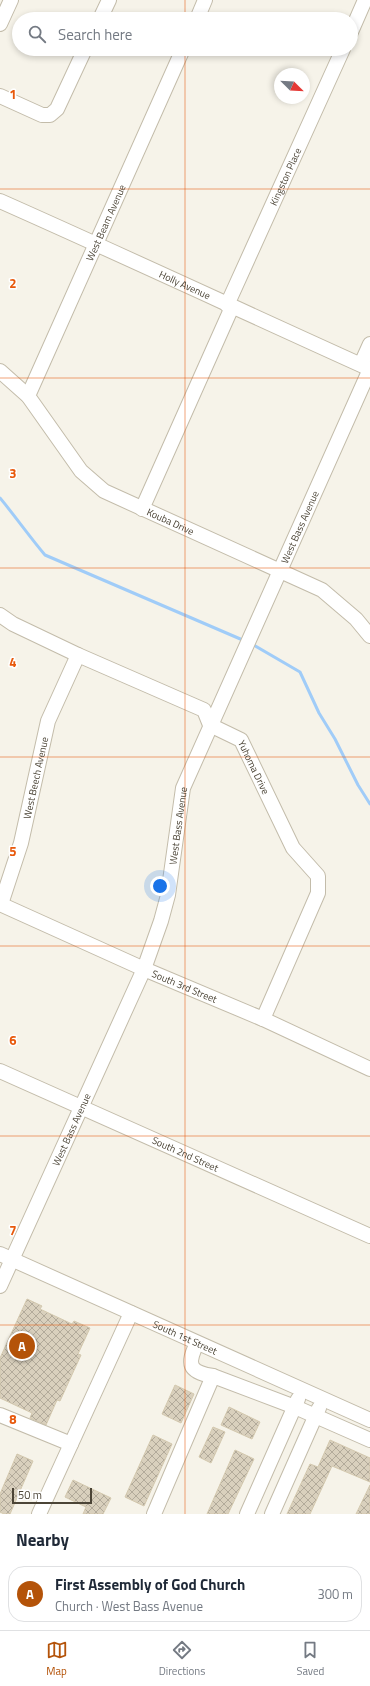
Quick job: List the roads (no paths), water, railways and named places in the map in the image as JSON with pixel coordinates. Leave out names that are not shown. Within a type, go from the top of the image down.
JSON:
[{"type":"street","points":[[0,24],[11,0]]},
{"type":"street","points":[[103,12],[109,0]]},
{"type":"street","points":[[200,12],[205,0]]},
{"type":"street","points":[[358,17],[366,0]]},
{"type":"street","points":[[0,96],[42,115],[50,115],[57,109],[83,56]]},
{"type":"street","name":"West Beam Avenue","points":[[28,396],[181,56]]},
{"type":"street","name":"Kingston Place","points":[[142,509],[340,56]]},
{"type":"street","name":"Holly Avenue","points":[[0,201],[367,367]]},
{"type":"street","name":"West Bass Avenue","points":[[0,1286],[6,1257],[82,1108],[144,969],[161,921],[168,895],[183,788],[280,571],[367,367],[370,344]]},
{"type":"street","name":"Kouba Drive","points":[[0,371],[28,396],[81,471],[104,491],[322,590],[356,619],[370,636]]},
{"type":"street","points":[[0,615],[13,624],[78,655],[204,710],[210,725]]},
{"type":"street","name":"West Beech Avenue","points":[[1,904],[21,843],[48,722],[78,655]]},
{"type":"street","name":"Yuhoma Drive","points":[[210,725],[241,740],[293,848],[318,876],[318,893],[263,1019]]},
{"type":"street","name":"South 3rd Street","points":[[1,904],[144,969],[263,1019],[370,1068]]},
{"type":"street","name":"South 2nd Street","points":[[0,1071],[370,1236]]},
{"type":"street","name":"South 1st Street","points":[[6,1257],[370,1420]]},
{"type":"street","points":[[40,1514],[131,1313]]},
{"type":"street","points":[[197,1343],[191,1356],[192,1367],[196,1371],[295,1407],[370,1440]]},
{"type":"street","points":[[154,1514],[213,1376]]},
{"type":"street","points":[[247,1514],[302,1390]]},
{"type":"street","points":[[272,1514],[323,1399]]},
{"type":"street","points":[[0,1415],[71,1444]]},
{"type":"waterway","points":[[0,498],[45,555],[245,641]]},
{"type":"waterway","points":[[252,644],[300,672],[319,713],[335,739],[358,785],[370,804]]},
{"type":"place","name":"First Assembly of God Church","points":[[22,1346]]}]
